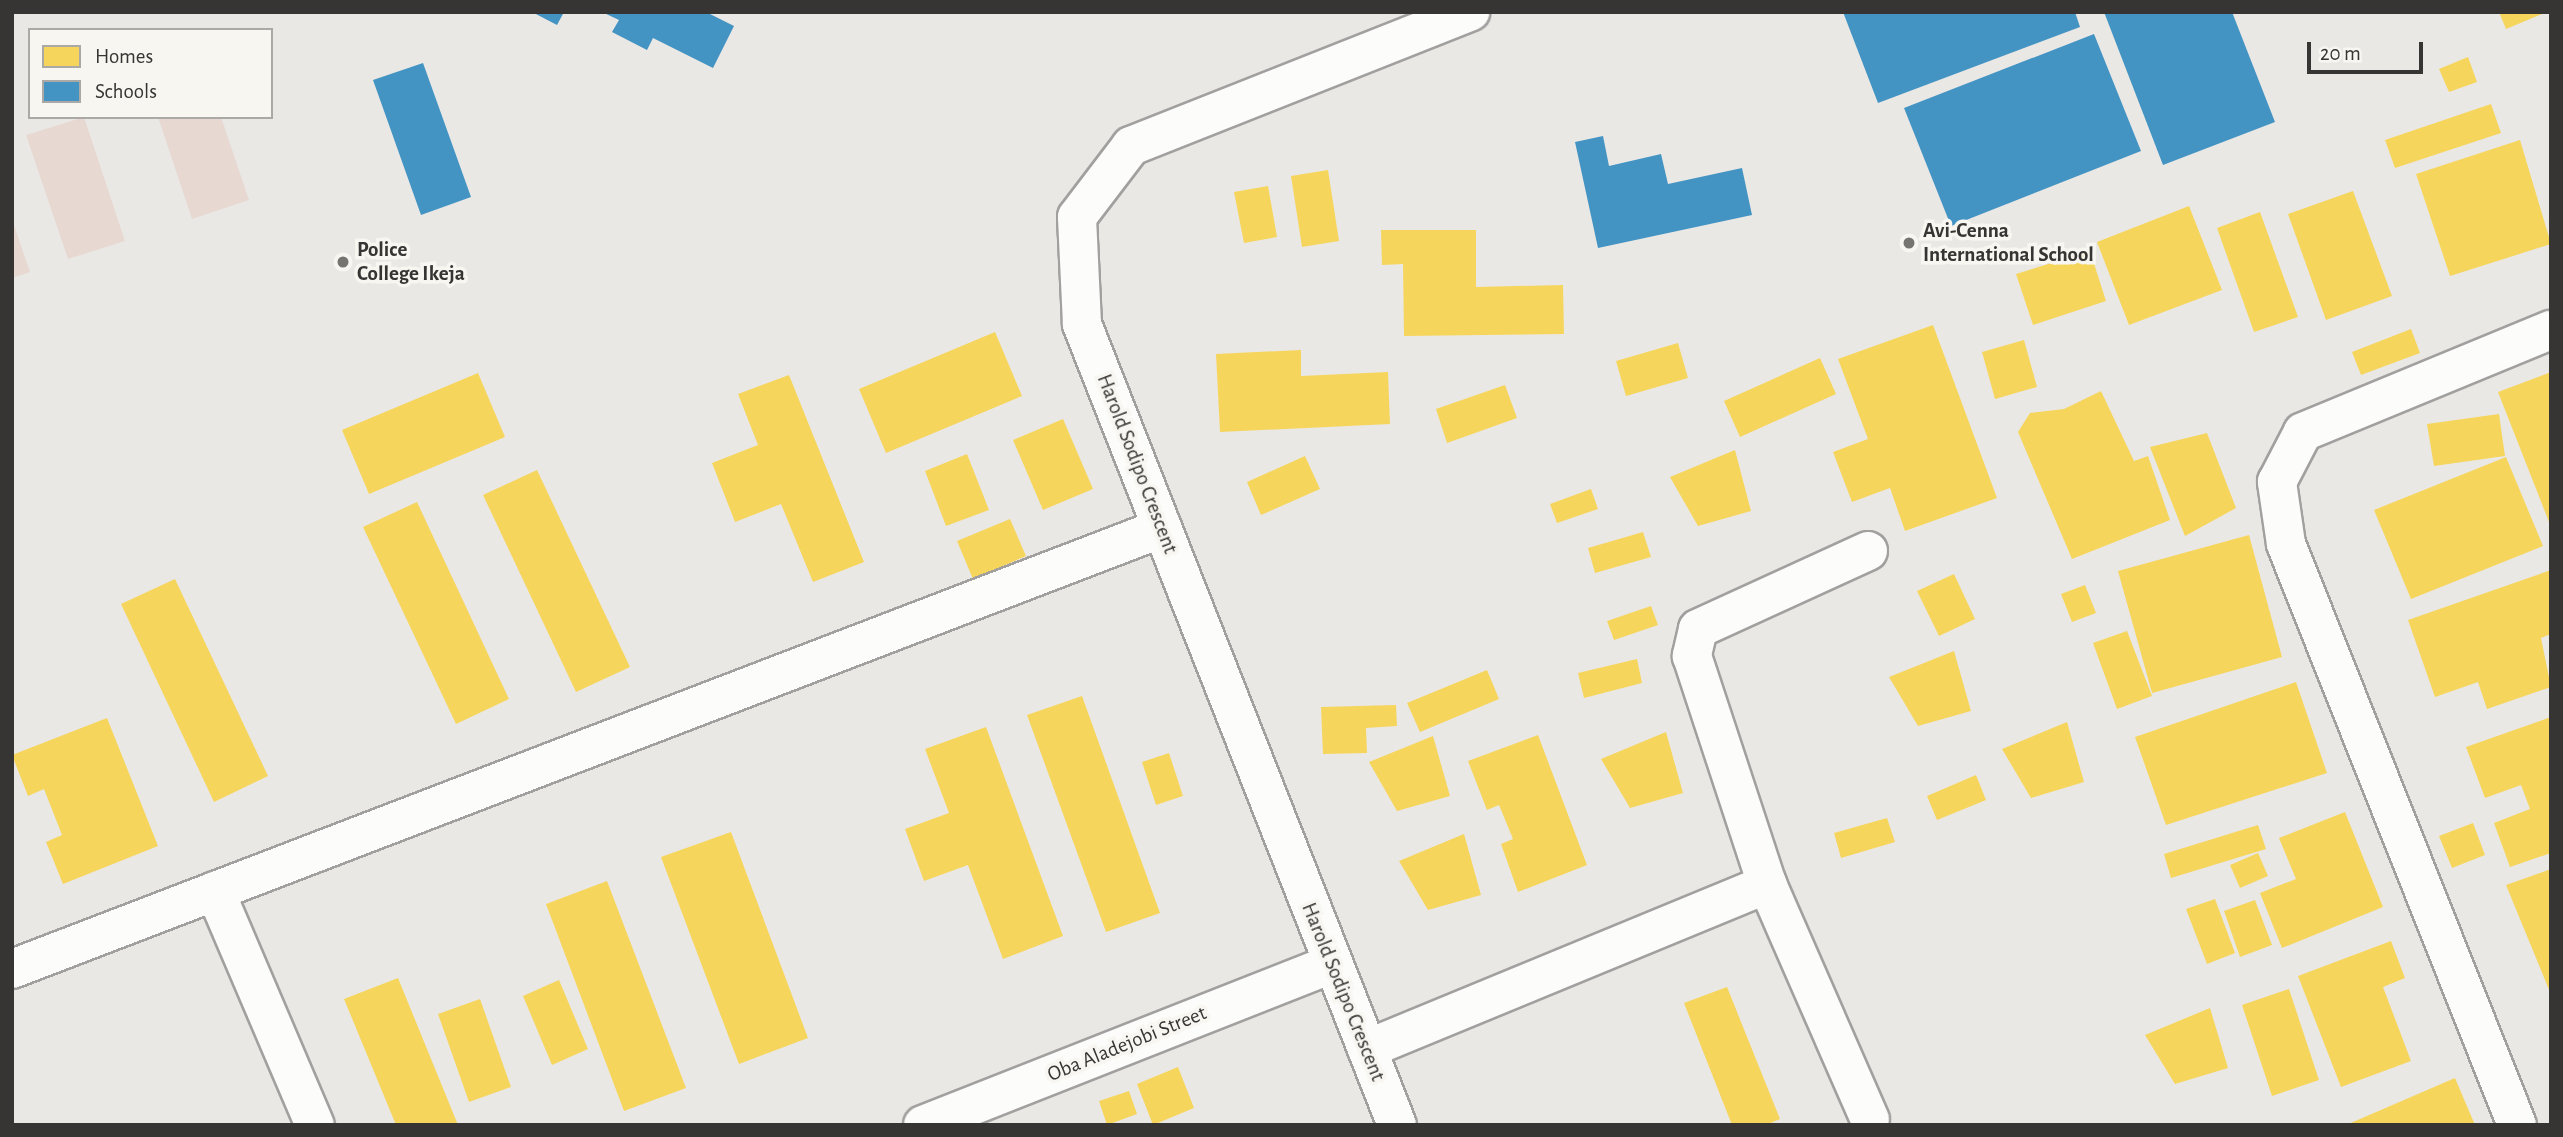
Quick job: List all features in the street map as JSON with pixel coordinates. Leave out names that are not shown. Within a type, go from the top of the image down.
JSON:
[{"type":"street","name":"Harold Sodipo Crescent","points":[[1397,1125],[1082,324],[1077,217],[1131,146],[1470,12]]},
{"type":"street","points":[[2517,1125],[2286,544],[2277,482],[2303,432],[2551,330]]},
{"type":"street","points":[[12,969],[1162,528]]},
{"type":"street","points":[[1868,551],[1699,629],[1692,656],[1704,703],[1767,884],[1870,1120]]},
{"type":"street","points":[[1367,1049],[1767,884]]},
{"type":"street","points":[[215,891],[315,1125]]},
{"type":"street","name":"Oba Aladejobi Street","points":[[923,1125],[1332,964]]},
{"type":"shaded area","points":[[85,119],[125,241],[68,259],[26,135]]},
{"type":"shaded area","points":[[159,119],[222,119],[249,200],[192,219]]},
{"type":"shaded area","points":[[12,219],[30,272],[12,278]]},
{"type":"building: Homes","points":[[2499,12],[2547,12],[2506,29]]},
{"type":"building: Homes","points":[[2468,57],[2477,82],[2449,92],[2439,69]]},
{"type":"building: Homes","points":[[2491,104],[2501,133],[2395,168],[2385,140]]},
{"type":"building: Homes","points":[[2520,140],[2551,244],[2450,276],[2416,174]]},
{"type":"building: Homes","points":[[1328,170],[1339,241],[1302,247],[1291,176]]},
{"type":"building: Homes","points":[[1268,186],[1277,237],[1244,243],[1234,192]]},
{"type":"building: Homes","points":[[2353,191],[2392,296],[2326,320],[2288,214]]},
{"type":"building: Homes","points":[[2189,206],[2222,290],[2129,325],[2097,242]]},
{"type":"building: Homes","points":[[2260,212],[2298,317],[2254,332],[2217,228]]},
{"type":"building: Homes","points":[[1381,230],[1476,230],[1476,287],[1563,285],[1564,334],[1404,336],[1403,264],[1382,265]]},
{"type":"building: Homes","points":[[2090,251],[2106,301],[2033,325],[2016,274]]},
{"type":"building: Homes","points":[[1933,325],[1997,498],[1905,531],[1890,488],[1852,502],[1833,452],[1868,439],[1838,359]]},
{"type":"building: Homes","points":[[2411,329],[2420,353],[2361,375],[2352,352]]},
{"type":"building: Homes","points":[[995,332],[1022,396],[886,453],[859,389]]},
{"type":"building: Homes","points":[[2024,340],[2037,387],[1995,399],[1982,352]]},
{"type":"building: Homes","points":[[1678,343],[1688,378],[1626,396],[1616,361]]},
{"type":"building: Homes","points":[[1301,350],[1301,376],[1388,372],[1390,424],[1220,432],[1216,354]]},
{"type":"building: Homes","points":[[1820,358],[1836,394],[1740,437],[1724,401]]},
{"type":"building: Homes","points":[[2551,372],[2551,527],[2498,392]]},
{"type":"building: Homes","points":[[478,373],[505,437],[369,494],[342,430]]},
{"type":"building: Homes","points":[[789,375],[864,562],[813,582],[781,504],[735,522],[712,463],[758,445],[738,394]]},
{"type":"building: Homes","points":[[1505,385],[1517,418],[1447,443],[1436,409]]},
{"type":"building: Homes","points":[[2101,391],[2134,461],[2148,456],[2170,520],[2072,559],[2018,432],[2030,413],[2064,409]]},
{"type":"building: Homes","points":[[2499,414],[2505,456],[2434,466],[2427,424]]},
{"type":"building: Homes","points":[[1063,419],[1093,489],[1043,510],[1013,440]]},
{"type":"building: Homes","points":[[2207,433],[2236,508],[2185,536],[2150,447]]},
{"type":"building: Homes","points":[[1735,450],[1751,511],[1698,526],[1670,477]]},
{"type":"building: Homes","points":[[967,454],[989,510],[946,526],[925,471]]},
{"type":"building: Homes","points":[[1305,456],[1320,489],[1261,515],[1247,482]]},
{"type":"building: Homes","points":[[2506,457],[2543,546],[2411,599],[2374,510]]},
{"type":"building: Homes","points":[[537,470],[630,667],[576,692],[483,495]]},
{"type":"building: Homes","points":[[1591,489],[1598,509],[1557,523],[1550,504]]},
{"type":"building: Homes","points":[[417,502],[509,699],[456,724],[363,527]]},
{"type":"building: Homes","points":[[1010,519],[1026,556],[973,579],[957,541]]},
{"type":"building: Homes","points":[[1643,532],[1651,557],[1595,573],[1588,548]]},
{"type":"building: Homes","points":[[2249,535],[2282,657],[2152,693],[2118,571]]},
{"type":"building: Homes","points":[[2551,570],[2551,634],[2541,638],[2551,687],[2487,709],[2478,682],[2435,697],[2408,620]]},
{"type":"building: Homes","points":[[1954,574],[1975,619],[1939,636],[1917,591]]},
{"type":"building: Homes","points":[[175,579],[268,776],[214,802],[121,604]]},
{"type":"building: Homes","points":[[2085,585],[2096,613],[2072,622],[2061,594]]},
{"type":"building: Homes","points":[[1651,606],[1658,625],[1614,640],[1607,621]]},
{"type":"building: Homes","points":[[2127,631],[2152,696],[2117,709],[2093,643]]},
{"type":"building: Homes","points":[[1954,651],[1971,711],[1918,726],[1889,677]]},
{"type":"building: Homes","points":[[1637,659],[1642,683],[1584,698],[1578,673]]},
{"type":"building: Homes","points":[[1487,670],[1499,699],[1420,732],[1407,703]]},
{"type":"building: Homes","points":[[2296,682],[2327,773],[2166,825],[2135,737]]},
{"type":"building: Homes","points":[[1082,696],[1160,913],[1106,932],[1027,715]]},
{"type":"building: Homes","points":[[1396,705],[1397,726],[1366,728],[1367,753],[1323,754],[1321,707]]},
{"type":"building: Homes","points":[[2551,717],[2551,853],[2510,867],[2494,823],[2530,809],[2521,785],[2485,798],[2466,747]]},
{"type":"building: Homes","points":[[107,718],[158,846],[63,884],[46,842],[62,835],[44,789],[28,796],[12,755]]},
{"type":"building: Homes","points":[[2067,722],[2084,782],[2031,798],[2002,749]]},
{"type":"building: Homes","points":[[986,727],[1063,936],[1003,959],[968,865],[924,881],[905,829],[949,813],[925,749]]},
{"type":"building: Homes","points":[[1666,732],[1683,793],[1630,808],[1601,759]]},
{"type":"building: Homes","points":[[1538,735],[1587,865],[1518,892],[1501,844],[1513,839],[1499,805],[1487,810],[1468,761]]},
{"type":"building: Homes","points":[[1433,736],[1450,796],[1397,811],[1369,762]]},
{"type":"building: Homes","points":[[1169,753],[1183,796],[1156,805],[1142,762]]},
{"type":"building: Homes","points":[[1976,775],[1986,800],[1937,820],[1927,796]]},
{"type":"building: Homes","points":[[2345,812],[2383,907],[2282,948],[2260,893],[2296,879],[2279,838]]},
{"type":"building: Homes","points":[[1887,818],[1895,842],[1841,858],[1834,833]]},
{"type":"building: Homes","points":[[2473,823],[2485,855],[2452,868],[2439,836]]},
{"type":"building: Homes","points":[[2258,825],[2266,849],[2171,878],[2164,854]]},
{"type":"building: Homes","points":[[731,832],[808,1038],[739,1064],[661,857]]},
{"type":"building: Homes","points":[[1464,834],[1481,895],[1428,910],[1399,861]]},
{"type":"building: Homes","points":[[2258,853],[2268,876],[2240,888],[2230,865]]},
{"type":"building: Homes","points":[[2551,869],[2551,992],[2550,992],[2506,885]]},
{"type":"building: Homes","points":[[607,881],[686,1088],[624,1111],[546,904]]},
{"type":"building: Homes","points":[[2215,899],[2235,953],[2207,964],[2186,909]]},
{"type":"building: Homes","points":[[2255,900],[2272,945],[2240,957],[2224,911]]},
{"type":"building: Homes","points":[[2391,941],[2405,978],[2383,987],[2411,1061],[2341,1087],[2298,976]]},
{"type":"building: Homes","points":[[398,978],[458,1125],[396,1125],[344,999]]},
{"type":"building: Homes","points":[[559,980],[588,1049],[552,1065],[523,996]]},
{"type":"building: Homes","points":[[1727,987],[1780,1119],[1766,1125],[1732,1125],[1684,1003]]},
{"type":"building: Homes","points":[[2289,989],[2319,1080],[2272,1096],[2242,1005]]},
{"type":"building: Homes","points":[[480,999],[511,1087],[469,1102],[438,1014]]},
{"type":"building: Homes","points":[[2210,1008],[2228,1068],[2175,1084],[2145,1035]]},
{"type":"building: Homes","points":[[1178,1067],[1194,1108],[1153,1125],[1137,1084]]},
{"type":"building: Homes","points":[[2455,1078],[2475,1125],[2346,1125]]},
{"type":"building: Homes","points":[[1129,1091],[1137,1114],[1107,1125],[1099,1101]]},
{"type":"building: Schools","points":[[532,12],[564,12],[557,25]]},
{"type":"building: Schools","points":[[602,12],[706,12],[734,26],[713,68],[653,38],[647,50],[612,32],[619,20]]},
{"type":"building: Schools","points":[[1843,12],[2075,12],[2080,27],[1878,103]]},
{"type":"building: Schools","points":[[2104,12],[2232,12],[2275,122],[2163,165]]},
{"type":"building: Schools","points":[[2094,34],[2141,151],[1951,226],[1904,108]]},
{"type":"building: Schools","points":[[423,63],[471,197],[421,215],[373,80]]},
{"type":"building: Schools","points":[[1603,136],[1609,166],[1661,154],[1668,184],[1742,168],[1752,215],[1598,248],[1575,142]]},
{"type":"place","name":"Avi-Cenna International School","points":[[1909,243]]},
{"type":"place","name":"Police College Ikeja","points":[[343,262]]}]
